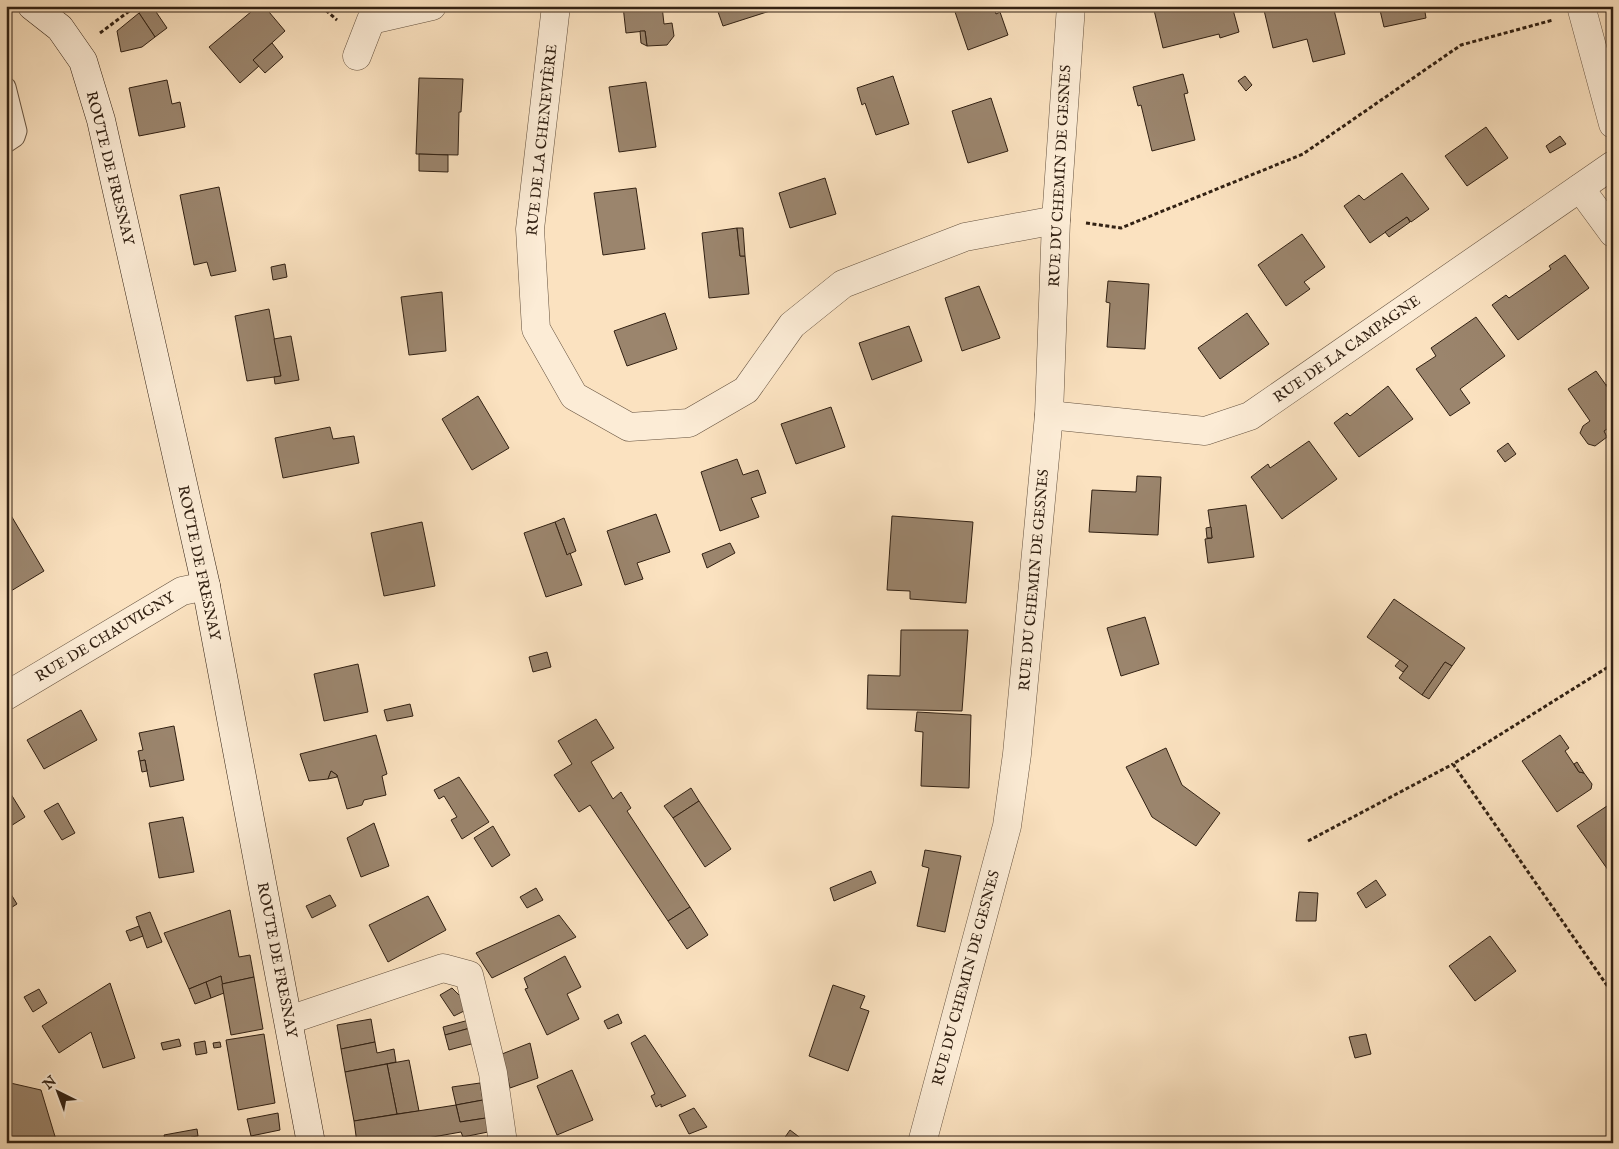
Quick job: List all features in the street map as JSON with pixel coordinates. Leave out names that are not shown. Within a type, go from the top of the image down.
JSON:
[{"type":"street","name":"ROUTE DE FRESNAY","points":[[32,6],[60,28],[83,61],[101,120],[206,586],[311,1143]]},
{"type":"street","points":[[357,56],[371,20],[432,6]]},
{"type":"street","name":"RUE DE LA CHENEVIÈRE","points":[[556,6],[530,229],[536,329],[574,396],[629,427],[689,424],[746,390],[792,324],[843,284],[965,237],[1056,220]]},
{"type":"street","name":"RUE DU CHEMIN DE GESNES","points":[[922,1143],[1007,826],[1020,731],[1049,415],[1056,220],[1071,6]]},
{"type":"street","points":[[1582,9],[1613,124]]},
{"type":"street","name":"RUE DE LA CAMPAGNE","points":[[1049,415],[1205,432],[1250,416],[1613,165]]},
{"type":"street","points":[[1580,188],[1613,233]]},
{"type":"street","name":"RUE DE CHAUVIGNY","points":[[6,696],[182,591],[206,586]]},
{"type":"street","points":[[289,1020],[443,968],[469,975],[493,1073],[503,1143]]},
{"type":"lane","points":[[6,87],[17,131],[15,137],[6,143]]},
{"type":"path","points":[[99,33],[136,6]]},
{"type":"path","points":[[1056,220],[1121,228],[1303,154],[1462,45],[1582,9]]},
{"type":"path","points":[[1308,841],[1453,764],[1613,664]]},
{"type":"path","points":[[1453,764],[1613,994]]},
{"type":"building","points":[[147,6],[152,6],[167,28],[155,37],[139,13]]},
{"type":"building","points":[[258,6],[264,6],[285,31],[253,60],[259,66],[240,83],[209,47]]},
{"type":"building","points":[[623,6],[662,6],[664,24],[672,23],[674,36],[667,45],[647,46],[645,31],[626,33]]},
{"type":"building","points":[[716,6],[772,6],[773,10],[723,26]]},
{"type":"building","points":[[953,6],[993,6],[996,14],[1000,12],[1008,35],[968,50]]},
{"type":"building","points":[[1166,6],[1232,6],[1239,32],[1220,38],[1219,34],[1163,48],[1154,10]]},
{"type":"building","points":[[1263,6],[1333,6],[1345,54],[1313,62],[1307,39],[1273,48]]},
{"type":"building","points":[[1379,6],[1424,6],[1426,18],[1384,27]]},
{"type":"building","points":[[139,13],[155,37],[142,47],[121,52],[117,31]]},
{"type":"building","points":[[640,31],[645,31],[647,46],[641,43]]},
{"type":"building","points":[[272,43],[283,57],[265,73],[253,60]]},
{"type":"building","points":[[1183,74],[1188,93],[1184,94],[1195,140],[1152,151],[1141,105],[1138,106],[1133,87]]},
{"type":"building","points":[[893,76],[909,124],[876,135],[865,103],[862,105],[857,88]]},
{"type":"building","points":[[1245,76],[1252,85],[1246,91],[1238,81]]},
{"type":"building","points":[[419,78],[463,79],[461,112],[459,112],[458,155],[416,154]]},
{"type":"building","points":[[167,80],[172,104],[180,102],[185,127],[139,136],[129,88]]},
{"type":"building","points":[[646,82],[656,147],[619,152],[609,87]]},
{"type":"building","points":[[991,98],[1008,151],[968,163],[952,111]]},
{"type":"building","points":[[1486,127],[1508,158],[1467,186],[1445,156]]},
{"type":"building","points":[[1560,136],[1566,144],[1550,153],[1546,146]]},
{"type":"building","points":[[419,154],[448,155],[448,172],[419,171]]},
{"type":"building","points":[[1402,173],[1429,209],[1411,222],[1407,217],[1370,243],[1344,206],[1359,195],[1364,200]]},
{"type":"building","points":[[825,178],[836,214],[790,228],[779,193]]},
{"type":"building","points":[[219,187],[236,271],[211,276],[207,262],[194,265],[180,195]]},
{"type":"building","points":[[636,188],[645,249],[603,255],[594,193]]},
{"type":"building","points":[[1407,217],[1410,222],[1389,237],[1385,232]]},
{"type":"building","points":[[737,228],[740,256],[745,256],[749,294],[709,298],[702,233]]},
{"type":"building","points":[[737,228],[743,228],[745,256],[740,256]]},
{"type":"building","points":[[1302,234],[1325,267],[1304,282],[1310,289],[1286,306],[1258,265]]},
{"type":"building","points":[[1565,255],[1589,288],[1518,340],[1492,305],[1506,295],[1509,298],[1551,269],[1549,266]]},
{"type":"building","points":[[285,264],[287,277],[273,280],[271,267]]},
{"type":"building","points":[[1108,281],[1149,284],[1145,349],[1107,347],[1110,303],[1106,302]]},
{"type":"building","points":[[979,286],[1000,338],[962,351],[945,298]]},
{"type":"building","points":[[442,292],[446,351],[409,355],[401,297]]},
{"type":"building","points":[[269,309],[281,376],[247,381],[235,316]]},
{"type":"building","points":[[665,313],[677,349],[627,366],[614,331]]},
{"type":"building","points":[[1247,313],[1269,344],[1220,379],[1198,348]]},
{"type":"building","points":[[1476,317],[1505,356],[1460,389],[1470,403],[1450,416],[1416,369],[1436,356],[1431,348]]},
{"type":"building","points":[[909,326],[922,361],[872,380],[859,343]]},
{"type":"building","points":[[291,336],[299,380],[275,384],[274,377],[281,376],[274,339]]},
{"type":"building","points":[[1596,371],[1613,395],[1613,425],[1604,431],[1607,437],[1595,446],[1588,444],[1580,433],[1583,426],[1590,421],[1568,389]]},
{"type":"building","points":[[1610,382],[1613,385],[1613,395],[1606,385]]},
{"type":"building","points":[[1388,386],[1413,419],[1359,457],[1334,423],[1347,413],[1350,416]]},
{"type":"building","points":[[478,396],[509,448],[472,470],[442,419]]},
{"type":"building","points":[[831,407],[845,447],[796,464],[781,424]]},
{"type":"building","points":[[330,427],[333,439],[354,436],[359,463],[283,478],[275,438]]},
{"type":"building","points":[[1309,441],[1337,479],[1282,519],[1251,477],[1268,464],[1270,468]]},
{"type":"building","points":[[1508,443],[1516,454],[1505,462],[1497,451]]},
{"type":"building","points":[[737,459],[743,475],[758,470],[766,493],[751,498],[759,517],[720,531],[701,472]]},
{"type":"building","points":[[1137,476],[1161,477],[1158,535],[1089,532],[1092,490],[1136,492]]},
{"type":"building","points":[[1246,505],[1254,557],[1208,563],[1205,539],[1212,538],[1208,510]]},
{"type":"building","points":[[6,507],[44,571],[6,594]]},
{"type":"building","points":[[656,514],[670,552],[637,563],[643,579],[625,585],[607,531]]},
{"type":"building","points":[[892,516],[973,522],[966,603],[910,599],[910,591],[887,590]]},
{"type":"building","points":[[564,518],[576,551],[567,555],[555,522]]},
{"type":"building","points":[[422,522],[435,586],[384,596],[371,533]]},
{"type":"building","points":[[555,522],[567,555],[570,553],[582,585],[546,597],[524,533]]},
{"type":"building","points":[[1211,527],[1212,538],[1207,538],[1206,528]]},
{"type":"building","points":[[730,543],[735,553],[707,568],[702,554]]},
{"type":"building","points":[[1394,599],[1465,648],[1452,666],[1445,662],[1422,695],[1399,678],[1408,666],[1367,637]]},
{"type":"building","points":[[1145,617],[1159,664],[1121,676],[1107,628]]},
{"type":"building","points":[[901,630],[968,630],[962,711],[867,709],[868,675],[900,676]]},
{"type":"building","points":[[547,652],[551,667],[533,672],[529,657]]},
{"type":"building","points":[[1400,660],[1408,666],[1403,672],[1395,666]]},
{"type":"building","points":[[1445,662],[1452,666],[1429,699],[1422,695]]},
{"type":"building","points":[[358,664],[368,712],[324,721],[314,674]]},
{"type":"building","points":[[410,704],[413,716],[387,721],[384,710]]},
{"type":"building","points":[[81,710],[97,740],[44,769],[27,740]]},
{"type":"building","points":[[917,712],[971,715],[969,788],[921,786],[923,732],[915,731]]},
{"type":"building","points":[[596,719],[614,748],[591,762],[613,799],[621,792],[631,808],[627,811],[690,907],[668,921],[590,805],[579,812],[554,775],[572,764],[558,741]]},
{"type":"building","points":[[174,726],[184,780],[150,787],[145,760],[140,761],[138,751],[143,750],[139,733]]},
{"type":"building","points":[[376,735],[387,774],[382,776],[386,795],[364,800],[362,805],[347,809],[337,775],[331,771],[328,779],[309,781],[300,754]]},
{"type":"building","points":[[1560,735],[1569,748],[1565,751],[1579,772],[1584,773],[1592,784],[1591,789],[1557,812],[1522,761]]},
{"type":"building","points":[[1166,748],[1182,785],[1220,813],[1196,846],[1152,817],[1126,767]]},
{"type":"building","points":[[145,760],[147,771],[142,772],[140,761]]},
{"type":"building","points":[[1577,762],[1584,773],[1579,772],[1574,764]]},
{"type":"building","points":[[331,771],[337,777],[328,779]]},
{"type":"building","points":[[459,777],[489,822],[462,839],[451,820],[457,817],[444,796],[439,799],[434,790]]},
{"type":"building","points":[[6,786],[25,817],[6,829]]},
{"type":"building","points":[[691,788],[699,801],[673,818],[664,806]]},
{"type":"building","points":[[699,801],[731,849],[705,867],[673,818]]},
{"type":"building","points":[[1613,802],[1613,877],[1577,826]]},
{"type":"building","points":[[58,803],[75,833],[62,840],[44,811]]},
{"type":"building","points":[[183,817],[194,872],[159,878],[149,823]]},
{"type":"building","points":[[374,823],[389,866],[361,877],[347,838]]},
{"type":"building","points":[[493,826],[510,855],[492,867],[474,838]]},
{"type":"building","points":[[925,850],[961,856],[945,932],[917,926],[929,868],[922,866]]},
{"type":"building","points":[[871,871],[876,883],[834,901],[830,888]]},
{"type":"building","points":[[1376,880],[1386,895],[1366,908],[1357,893]]},
{"type":"building","points":[[6,886],[17,904],[6,911]]},
{"type":"building","points":[[536,888],[543,900],[527,908],[520,897]]},
{"type":"building","points":[[1299,892],[1318,893],[1316,921],[1296,921]]},
{"type":"building","points":[[330,895],[336,906],[312,918],[306,906]]},
{"type":"building","points":[[428,896],[446,930],[388,962],[369,925]]},
{"type":"building","points":[[690,907],[708,935],[687,949],[668,921]]},
{"type":"building","points":[[230,910],[239,957],[250,955],[254,977],[222,984],[221,976],[189,989],[164,933]]},
{"type":"building","points":[[150,912],[162,942],[147,948],[136,917]]},
{"type":"building","points":[[559,915],[576,937],[492,978],[476,953]]},
{"type":"building","points":[[139,926],[143,936],[130,941],[126,931]]},
{"type":"building","points":[[1490,936],[1516,971],[1475,1001],[1449,966]]},
{"type":"building","points":[[565,956],[581,987],[567,994],[579,1019],[547,1035],[525,989],[528,988],[524,978]]},
{"type":"building","points":[[221,976],[224,993],[211,998],[206,982]]},
{"type":"building","points":[[254,977],[263,1029],[231,1035],[222,984]]},
{"type":"building","points":[[206,982],[211,998],[195,1004],[189,989]]},
{"type":"building","points":[[110,983],[135,1058],[103,1068],[91,1032],[59,1053],[42,1026]]},
{"type":"building","points":[[833,985],[865,996],[860,1008],[869,1011],[848,1071],[809,1056]]},
{"type":"building","points":[[452,988],[464,1000],[466,1010],[454,1016],[440,995]]},
{"type":"building","points":[[39,989],[47,1003],[33,1012],[24,997]]},
{"type":"building","points":[[618,1014],[622,1023],[608,1029],[604,1021]]},
{"type":"building","points":[[371,1019],[375,1042],[341,1049],[337,1025]]},
{"type":"building","points":[[469,1020],[470,1028],[445,1035],[443,1027]]},
{"type":"building","points":[[470,1028],[475,1043],[449,1050],[445,1035]]},
{"type":"building","points":[[264,1034],[275,1103],[238,1110],[226,1040]]},
{"type":"building","points":[[1366,1034],[1371,1054],[1355,1058],[1349,1037]]},
{"type":"building","points":[[645,1035],[686,1096],[661,1107],[661,1104],[656,1107],[651,1096],[655,1094],[631,1043]]},
{"type":"building","points":[[179,1039],[181,1046],[163,1050],[161,1043]]},
{"type":"building","points":[[205,1041],[207,1053],[196,1055],[194,1043]]},
{"type":"building","points":[[220,1042],[221,1047],[214,1048],[213,1043]]},
{"type":"building","points":[[375,1042],[377,1053],[394,1049],[396,1062],[345,1072],[341,1049]]},
{"type":"building","points":[[530,1043],[538,1078],[510,1088],[502,1054]]},
{"type":"building","points":[[409,1060],[419,1111],[397,1114],[387,1064]]},
{"type":"building","points":[[387,1064],[397,1114],[354,1121],[345,1072]]},
{"type":"building","points":[[572,1070],[593,1120],[557,1135],[537,1086]]},
{"type":"building","points":[[6,1082],[41,1090],[57,1143],[6,1143]]},
{"type":"building","points":[[480,1083],[483,1100],[456,1105],[452,1087]]},
{"type":"building","points":[[483,1100],[486,1118],[460,1122],[456,1105]]},
{"type":"building","points":[[456,1105],[460,1122],[486,1118],[488,1132],[463,1137],[461,1132],[399,1143],[357,1143],[354,1121]]},
{"type":"building","points":[[694,1108],[707,1127],[689,1134],[679,1115]]},
{"type":"building","points":[[278,1113],[280,1130],[251,1136],[247,1119]]},
{"type":"building","points":[[197,1129],[198,1136],[191,1137],[191,1143],[166,1143],[164,1135]]},
{"type":"building","points":[[790,1130],[807,1143],[781,1143]]}]
